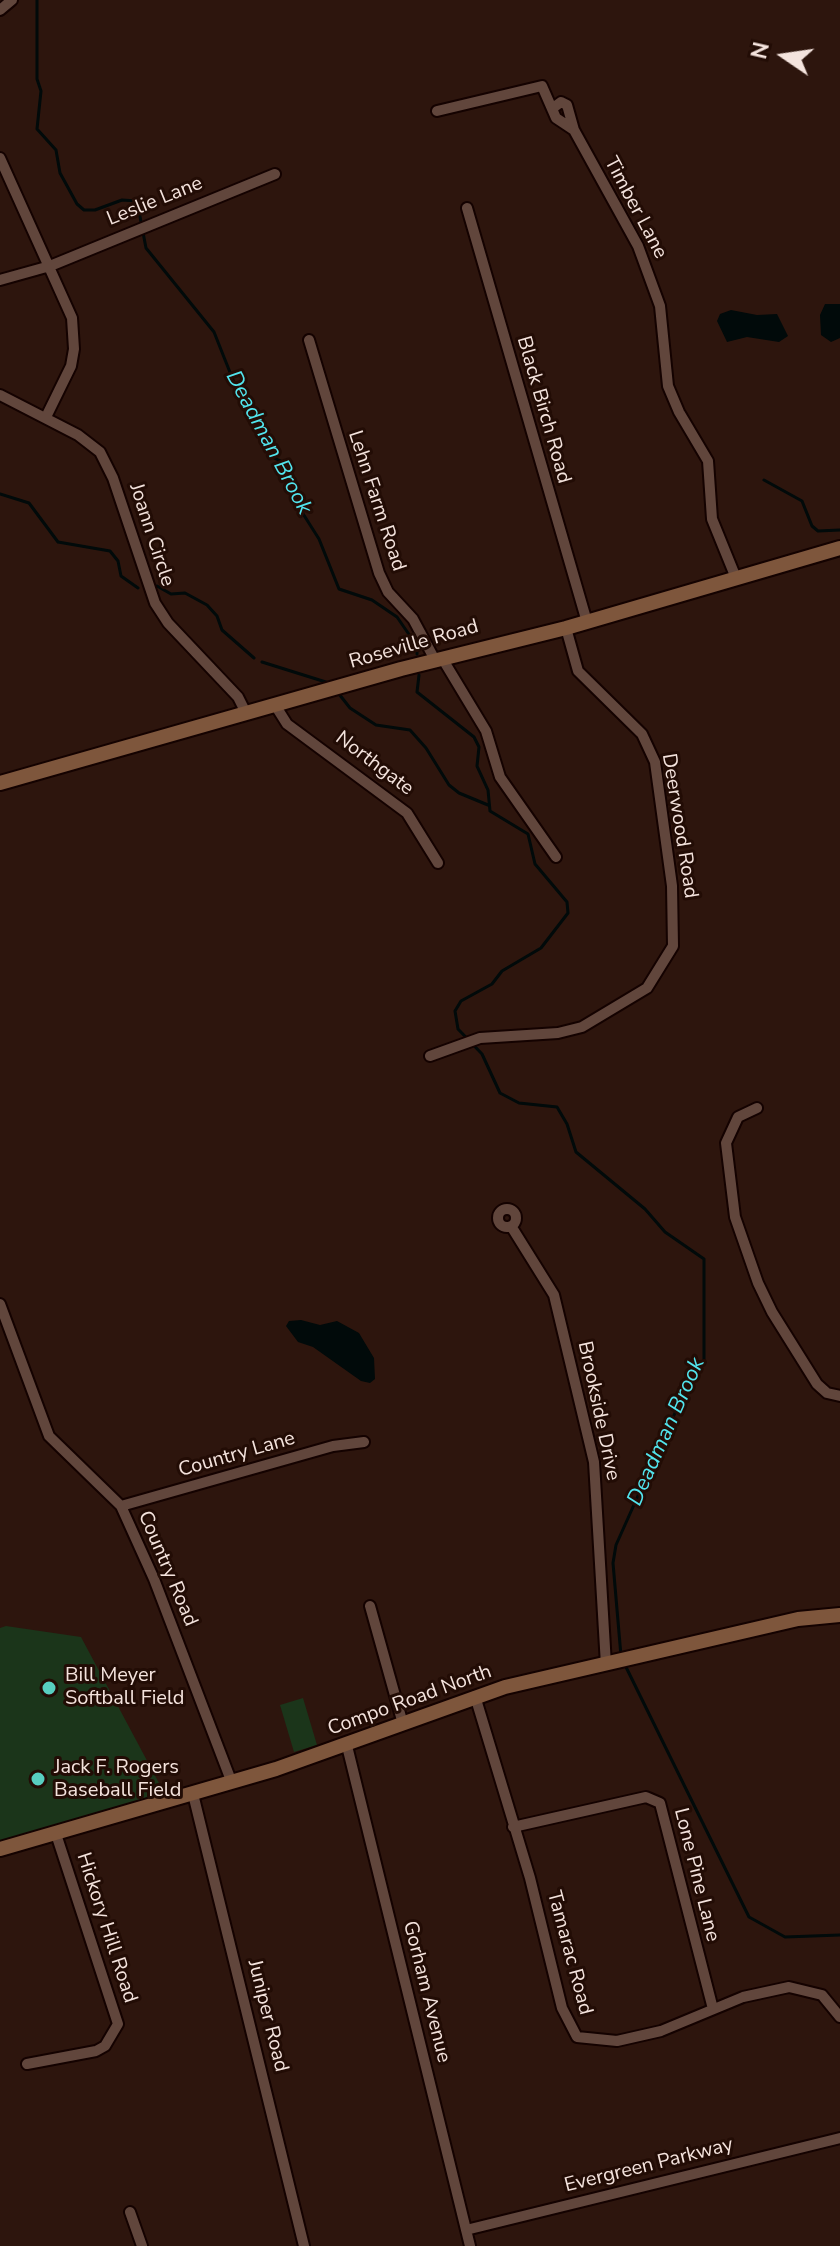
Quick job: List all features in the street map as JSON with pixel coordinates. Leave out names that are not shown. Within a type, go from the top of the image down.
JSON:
[{"type":"street","points":[[0,10],[12,0]]},
{"type":"street","name":"Timber Lane","points":[[437,111],[537,86],[546,91],[559,122],[574,130]]},
{"type":"street","name":"Timber Lane","points":[[553,108],[564,103],[574,130],[638,246],[653,284],[660,306],[668,386],[679,412],[708,461],[712,519],[736,578]]},
{"type":"street","points":[[0,158],[72,318],[74,349],[65,381],[46,417]]},
{"type":"street","name":"Leslie Lane","points":[[0,280],[50,266],[275,174]]},
{"type":"street","name":"Black Birch Road","points":[[467,208],[587,622]]},
{"type":"street","name":"Lehn Farm Road","points":[[309,340],[379,573],[388,592],[413,619],[486,731],[500,777],[556,857]]},
{"type":"street","name":"Joann Circle","points":[[0,395],[46,417],[100,452],[113,478],[155,603],[168,623],[238,697],[246,713]]},
{"type":"street","name":"Roseville Road","points":[[0,783],[439,659],[566,628],[840,548]]},
{"type":"street","name":"Deerwood Road","points":[[430,1056],[470,1042],[582,1027],[639,995],[665,961],[675,941],[655,762],[642,734],[578,671],[566,628]]},
{"type":"street","name":"Northgate","points":[[275,705],[287,724],[407,813],[438,863]]},
{"type":"street","points":[[757,1108],[738,1117],[726,1143],[735,1217],[758,1283],[772,1312],[817,1384],[827,1393],[840,1396]]},
{"type":"street","name":"Brookside Drive","points":[[511,1226],[554,1295],[594,1462],[617,1662]]},
{"type":"street","name":"Country Road","points":[[0,1304],[49,1436],[121,1506],[154,1579],[232,1783]]},
{"type":"street","name":"Country Lane","points":[[121,1506],[333,1446],[364,1442]]},
{"type":"street","points":[[370,1606],[403,1724]]},
{"type":"street","name":"Compo Road North","points":[[0,1849],[232,1783],[347,1746],[475,1696],[798,1619],[840,1615]]},
{"type":"street","name":"Tamarac Road","points":[[475,1696],[530,1878],[562,2008],[577,2037],[617,2041],[661,2031],[743,1997],[789,1987],[822,1995],[840,2017]]},
{"type":"street","name":"Gorham Avenue","points":[[347,1746],[470,2246]]},
{"type":"street","name":"Juniper Road","points":[[193,1794],[304,2246]]},
{"type":"street","name":"Lone Pine Lane","points":[[513,1827],[646,1797],[660,1803],[713,2009]]},
{"type":"street","name":"Hickory Hill Road","points":[[27,2064],[96,2051],[105,2046],[118,2024],[56,1834]]},
{"type":"street","name":"Evergreen Parkway","points":[[466,2230],[840,2138]]},
{"type":"street","points":[[130,2212],[142,2246]]},
{"type":"green space","points":[[6,1626],[81,1637],[167,1798],[0,1845],[0,1628]]},
{"type":"green space","points":[[303,1698],[317,1745],[294,1752],[280,1705]]},
{"type":"shaded area","points":[[825,304],[840,304],[840,338],[831,342],[821,335],[820,315]]},
{"type":"shaded area","points":[[731,310],[757,315],[777,314],[788,336],[779,342],[747,337],[727,342],[717,321],[720,314]]},
{"type":"shaded area","points":[[301,1320],[320,1325],[337,1321],[359,1333],[374,1358],[375,1379],[370,1383],[361,1381],[313,1347],[298,1342],[286,1326],[289,1321]]},
{"type":"waterway","name":"Deadman Brook","points":[[37,0],[37,79],[41,91],[37,129],[56,150],[60,173],[77,204],[84,210],[95,210],[122,200],[137,201],[146,248],[214,332],[237,390],[266,433],[274,458],[283,462],[289,474],[300,509],[319,539],[339,589],[372,600],[397,617],[417,646],[417,654]]},
{"type":"waterway","points":[[764,480],[802,501],[812,526],[818,531],[840,530]]},
{"type":"waterway","points":[[0,494],[29,503],[58,542],[110,551],[118,561],[121,576],[138,588]]},
{"type":"waterway","points":[[157,586],[171,594],[185,593],[207,605],[217,616],[222,630],[254,658]]},
{"type":"waterway","points":[[262,662],[329,683]]},
{"type":"waterway","name":"Deadman Brook","points":[[419,675],[417,692],[474,737],[479,747],[477,766],[488,790],[490,811],[528,834],[535,864],[567,902],[568,913],[541,948],[502,971],[492,984],[461,1001],[455,1011],[458,1029],[482,1054],[500,1093],[519,1103],[557,1107],[567,1124],[576,1152],[645,1209],[665,1232],[704,1259],[704,1360],[679,1404],[616,1545],[613,1563],[621,1656]]},
{"type":"waterway","points":[[339,694],[350,708],[376,725],[410,730],[426,748],[449,785],[459,793],[488,805]]},
{"type":"waterway","name":"Deadman Brook","points":[[624,1663],[749,1917],[785,1937],[840,1935]]},
{"type":"place","name":"Bill Meyer Softball Field","points":[[49,1688]]},
{"type":"place","name":"Jack F. Rogers Baseball Field","points":[[38,1779]]}]
